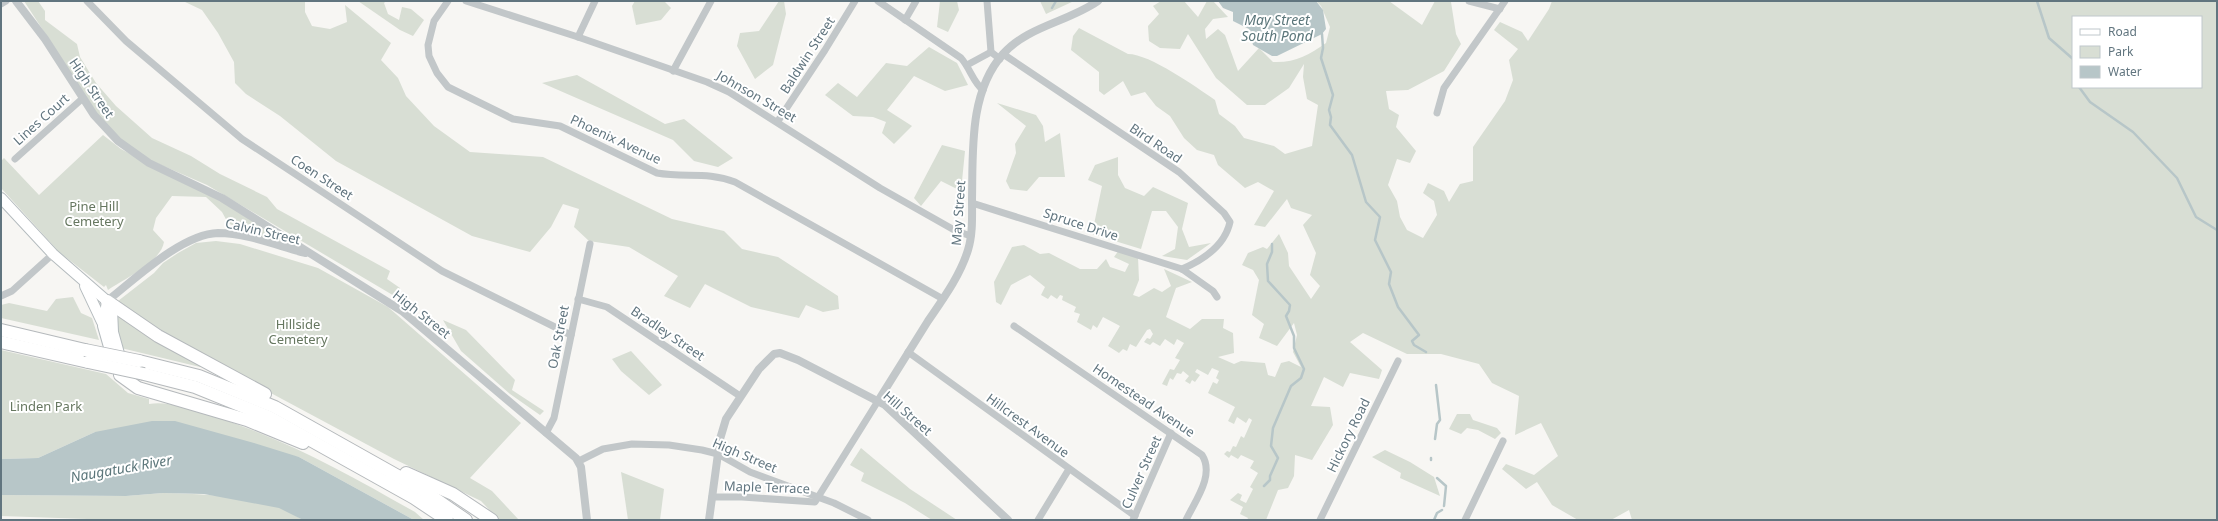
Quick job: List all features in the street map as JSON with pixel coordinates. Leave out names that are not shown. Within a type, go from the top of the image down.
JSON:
[{"type":"highway","points":[[107,301],[158,336],[267,396],[324,434]]},
{"type":"highway","points":[[1,330],[139,361],[224,385],[275,407],[324,434],[421,489],[464,518]]},
{"type":"highway","points":[[1,342],[195,387],[246,406],[390,484],[447,520]]},
{"type":"highway","points":[[120,375],[138,388],[246,420],[342,458]]},
{"type":"highway","points":[[360,454],[453,494],[492,520]]},
{"type":"highway","points":[[390,484],[434,520]]},
{"type":"main road","points":[[1,198],[53,254],[81,281],[107,301],[112,309],[113,332],[122,365],[120,375]]},
{"type":"main road","points":[[81,281],[94,302],[114,362],[120,375]]},
{"type":"main road","points":[[103,326],[107,301]]},
{"type":"street","points":[[1,4],[6,1]]},
{"type":"street","name":"High Street","points":[[16,1],[45,39],[105,129],[133,152],[149,162],[222,198],[402,311],[580,462],[603,449],[632,444],[680,446],[718,454],[750,472],[819,497],[868,520]]},
{"type":"street","name":"Coen Street","points":[[87,1],[126,41],[242,139],[442,271],[571,335]]},
{"type":"street","name":"Phoenix Avenue","points":[[448,1],[434,21],[428,45],[429,56],[437,73],[448,87],[513,119],[560,126],[657,173],[668,175],[712,175],[735,182],[943,299]]},
{"type":"street","name":"Johnson Street","points":[[466,1],[578,37],[729,92],[778,121],[880,188],[956,231],[971,236]]},
{"type":"street","points":[[578,37],[595,1]]},
{"type":"street","points":[[673,71],[710,1]]},
{"type":"street","name":"Baldwin Street","points":[[778,121],[826,50],[854,1]]},
{"type":"street","points":[[878,1],[960,58],[967,65],[977,85],[983,90]]},
{"type":"street","points":[[905,20],[916,1]]},
{"type":"street","points":[[987,1],[991,52]]},
{"type":"street","name":"May Street","points":[[819,497],[908,352],[943,299],[963,263],[971,236],[973,144],[977,112],[983,90],[1001,56],[1029,34],[1070,17],[1098,1]]},
{"type":"street","points":[[1469,1],[1500,9]]},
{"type":"street","points":[[1437,113],[1444,88],[1505,1]]},
{"type":"street","points":[[967,65],[991,52]]},
{"type":"street","points":[[991,52],[1001,56]]},
{"type":"street","name":"Bird Road","points":[[1001,56],[1179,172],[1224,213],[1230,222],[1228,231],[1217,246],[1198,262],[1182,269]]},
{"type":"street","name":"Lines Court","points":[[15,159],[83,98]]},
{"type":"street","name":"Spruce Drive","points":[[972,203],[1057,228],[1182,269],[1213,291],[1217,298]]},
{"type":"street","name":"Calvin Street","points":[[107,301],[176,248],[188,241],[210,234],[239,235],[314,255]]},
{"type":"street","name":"Oak Street","points":[[546,433],[554,418],[590,244]]},
{"type":"street","points":[[1,296],[12,291],[53,254]]},
{"type":"street","name":"Bradley Street","points":[[578,300],[608,307],[740,396]]},
{"type":"street","name":"Homestead Avenue","points":[[1014,326],[1197,451],[1206,462],[1207,474],[1186,520]]},
{"type":"street","name":"Hillcrest Avenue","points":[[908,352],[1134,518]]},
{"type":"street","name":"Hill Street","points":[[740,396],[759,369],[774,354],[780,353],[798,360],[878,401],[892,411],[1008,520]]},
{"type":"street","name":"Hickory Road","points":[[1320,520],[1398,361]]},
{"type":"street","points":[[709,520],[722,429],[740,396]]},
{"type":"street","name":"Culver Street","points":[[1134,518],[1171,433]]},
{"type":"street","points":[[1465,520],[1502,441]]},
{"type":"street","points":[[580,462],[587,520]]},
{"type":"street","points":[[1038,520],[1069,469]]},
{"type":"street","name":"Maple Terrace","points":[[712,497],[742,497],[813,503],[819,497]]},
{"type":"green space","points":[[24,1],[38,1],[45,11],[45,20],[77,44],[80,57],[96,83],[116,106],[152,138],[191,156],[220,174],[267,197],[277,209],[390,271],[387,279],[400,288],[396,297],[207,185],[152,161],[131,149],[106,127]]},
{"type":"green space","points":[[183,1],[305,1],[305,12],[312,26],[330,29],[347,22],[345,5],[391,43],[381,60],[398,78],[406,96],[434,126],[470,152],[543,157],[672,219],[724,231],[742,249],[778,257],[838,296],[839,309],[823,312],[806,305],[799,318],[751,307],[705,284],[690,308],[664,296],[678,276],[629,247],[589,241],[574,227],[579,209],[563,204],[551,227],[530,252],[472,236],[336,161],[280,116],[246,94],[235,83],[234,62],[218,33],[202,10]]},
{"type":"green space","points":[[358,1],[386,1],[384,3],[388,14],[399,20],[402,7],[411,9],[424,20],[413,36],[400,30]]},
{"type":"green space","points":[[635,1],[664,1],[671,8],[661,20],[636,25],[632,6]]},
{"type":"green space","points":[[779,1],[784,1],[786,14],[773,65],[755,79],[737,46],[740,33],[759,31]]},
{"type":"green space","points":[[940,1],[957,1],[959,10],[948,32],[937,27]]},
{"type":"green space","points":[[1040,1],[1074,1],[1046,14]]},
{"type":"green space","points":[[1161,1],[1184,1],[1198,17],[1207,1],[1213,1],[1228,17],[1213,19],[1205,29],[1206,39],[1218,29],[1225,35],[1238,71],[1259,48],[1273,62],[1281,62],[1295,60],[1314,51],[1326,43],[1330,27],[1321,6],[1316,1],[1389,1],[1422,25],[1435,1],[1451,2],[1456,34],[1461,44],[1444,71],[1408,90],[1386,91],[1389,109],[1399,115],[1396,127],[1416,151],[1410,163],[1397,159],[1388,185],[1397,201],[1400,217],[1407,230],[1423,238],[1437,215],[1434,201],[1423,193],[1428,183],[1444,191],[1449,202],[1460,184],[1473,181],[1473,147],[1505,101],[1513,80],[1509,60],[1518,49],[1494,30],[1500,22],[1522,32],[1528,41],[1549,9],[1552,1],[2217,1],[2217,520],[1632,520],[1629,510],[1611,520],[1578,520],[1552,505],[1537,482],[1526,489],[1502,469],[1506,464],[1534,475],[1558,456],[1541,423],[1515,435],[1519,396],[1492,383],[1479,364],[1441,354],[1407,354],[1363,333],[1350,342],[1382,370],[1379,379],[1350,373],[1343,387],[1324,377],[1311,406],[1330,407],[1333,425],[1312,460],[1295,455],[1294,476],[1288,488],[1278,490],[1266,520],[1247,520],[1248,518],[1240,514],[1243,507],[1230,500],[1238,493],[1242,495],[1240,500],[1246,503],[1253,489],[1250,487],[1258,473],[1250,468],[1254,461],[1241,455],[1238,459],[1231,455],[1229,458],[1224,454],[1227,451],[1230,452],[1233,446],[1236,447],[1241,436],[1244,438],[1252,420],[1249,418],[1246,423],[1237,417],[1234,424],[1228,421],[1235,407],[1208,393],[1213,382],[1217,384],[1219,380],[1216,378],[1219,371],[1212,368],[1208,375],[1197,369],[1195,372],[1200,375],[1195,382],[1192,380],[1190,384],[1185,381],[1189,376],[1183,371],[1181,374],[1177,373],[1173,380],[1170,378],[1167,386],[1162,384],[1170,369],[1174,370],[1180,360],[1175,358],[1184,343],[1177,339],[1174,345],[1165,339],[1160,346],[1153,342],[1150,345],[1144,342],[1147,338],[1150,339],[1153,334],[1150,329],[1147,330],[1136,347],[1130,344],[1127,351],[1123,349],[1119,353],[1108,346],[1120,326],[1103,317],[1097,328],[1093,325],[1091,330],[1077,322],[1080,314],[1074,312],[1076,307],[1062,300],[1063,296],[1060,295],[1057,299],[1051,295],[1048,299],[1041,295],[1045,287],[1030,275],[1011,285],[1001,305],[996,302],[994,282],[1012,247],[1024,245],[1040,254],[1049,253],[1080,269],[1097,269],[1106,259],[1110,267],[1125,272],[1129,264],[1114,257],[1119,250],[1138,257],[1139,280],[1133,295],[1139,297],[1154,288],[1162,292],[1171,286],[1164,269],[1192,282],[1176,288],[1166,317],[1190,329],[1202,319],[1224,319],[1223,328],[1233,333],[1234,353],[1218,357],[1234,364],[1241,361],[1265,363],[1268,375],[1275,377],[1281,363],[1289,361],[1301,367],[1293,352],[1297,335],[1294,323],[1277,346],[1259,338],[1264,324],[1252,315],[1259,280],[1253,270],[1242,265],[1248,253],[1263,247],[1267,249],[1279,234],[1288,253],[1289,266],[1311,299],[1320,286],[1310,275],[1316,253],[1303,225],[1312,215],[1291,208],[1287,199],[1265,227],[1254,225],[1274,191],[1258,182],[1245,188],[1218,165],[1214,155],[1197,150],[1184,138],[1170,116],[1156,106],[1145,92],[1131,96],[1123,81],[1104,95],[1099,91],[1099,72],[1071,50],[1073,36],[1079,28],[1128,54],[1137,55],[1148,59],[1185,80],[1215,100],[1219,114],[1235,126],[1244,138],[1274,146],[1285,154],[1312,146],[1318,105],[1307,99],[1303,77],[1304,64],[1289,88],[1265,105],[1247,105],[1216,78],[1188,34],[1180,49],[1160,48],[1149,41],[1148,26],[1159,14],[1153,6]]},
{"type":"green space","points":[[929,47],[957,63],[968,85],[945,91],[914,76],[887,110],[912,126],[894,144],[882,133],[886,122],[873,117],[853,116],[825,95],[838,83],[857,97],[886,63],[907,66]]},
{"type":"green space","points":[[577,75],[665,124],[684,119],[733,158],[718,167],[694,161],[673,140],[542,83]]},
{"type":"green space","points":[[997,103],[1036,115],[1043,126],[1045,142],[1060,133],[1065,177],[1039,177],[1027,191],[1010,189],[1006,181],[1016,153],[1015,144],[1026,126]]},
{"type":"green space","name":"Pine Hill Cemetery","points":[[103,135],[121,149],[228,205],[286,243],[254,236],[228,223],[222,212],[206,197],[172,196],[156,218],[153,230],[164,242],[161,249],[149,263],[108,290],[106,285],[104,287],[59,252],[1,188],[1,161],[4,158],[39,195]]},
{"type":"green space","points":[[942,145],[965,151],[961,191],[941,181],[921,206],[914,198]]},
{"type":"green space","points":[[1118,157],[1118,175],[1125,188],[1144,196],[1153,187],[1188,203],[1182,229],[1189,247],[1211,243],[1187,260],[1162,256],[1175,249],[1178,227],[1166,211],[1152,211],[1141,249],[1092,234],[1102,186],[1088,180],[1095,165]]},
{"type":"green space","name":"Hillside Cemetery","points":[[216,241],[240,244],[318,268],[388,307],[521,423],[470,478],[492,491],[519,520],[499,520],[481,501],[394,459],[170,339],[118,301],[154,273],[163,263],[178,253],[196,243]]},
{"type":"green space","points":[[73,297],[81,313],[92,318],[99,340],[1,318],[1,305],[9,303],[47,311],[56,299]]},
{"type":"green space","points":[[118,313],[205,366],[200,367],[121,348],[115,326]]},
{"type":"green space","points":[[443,320],[466,330],[515,380],[512,390],[544,411],[540,415],[510,394],[461,351]]},
{"type":"green space","name":"Linden Park","points":[[1,350],[106,374],[128,393],[149,399],[149,404],[162,403],[183,407],[258,432],[338,469],[415,512],[424,520],[414,520],[299,457],[95,432],[38,458],[1,459]]},
{"type":"green space","points":[[631,351],[662,385],[649,395],[621,371],[612,359]]},
{"type":"green space","points":[[1457,414],[1470,414],[1473,420],[1497,428],[1501,433],[1495,439],[1478,430],[1467,428],[1461,434],[1449,429]]},
{"type":"green space","points":[[861,448],[910,489],[957,520],[932,520],[905,503],[861,481],[864,473],[850,465]]},
{"type":"green space","points":[[1385,450],[1410,462],[1434,477],[1440,496],[1400,478],[1401,473],[1372,457]]},
{"type":"green space","points":[[621,472],[664,489],[660,520],[628,520]]},
{"type":"green space","points":[[163,493],[207,495],[251,500],[279,507],[303,520],[116,520],[1,516],[1,495],[126,496]]},
{"type":"water","name":"May Street South Pond","points":[[1218,1],[1316,1],[1323,10],[1326,29],[1322,34],[1277,56],[1272,56],[1253,45],[1249,29],[1233,21],[1233,12],[1223,8]]},
{"type":"water","name":"Naugatuck River","points":[[152,421],[175,421],[299,457],[414,520],[303,520],[279,508],[204,494],[163,493],[126,496],[1,495],[1,459],[38,458],[95,432]]},
{"type":"waterway","points":[[1052,8],[1056,1]]},
{"type":"waterway","points":[[2037,1],[2049,38],[2072,58]]},
{"type":"waterway","points":[[1322,34],[1323,48],[1321,58],[1333,95],[1329,110],[1331,117],[1330,125],[1352,155],[1366,202],[1380,217],[1375,240],[1391,272],[1389,284],[1398,307],[1419,335],[1412,341],[1414,345],[1426,352]]},
{"type":"waterway","points":[[2080,88],[2090,102],[2133,132],[2177,178],[2196,217],[2217,230]]},
{"type":"waterway","points":[[1264,486],[1270,480],[1270,476],[1278,458],[1271,446],[1273,428],[1291,386],[1301,378],[1304,369],[1294,348],[1294,336],[1286,316],[1290,305],[1268,281],[1267,264],[1272,252],[1272,244]]},
{"type":"waterway","points":[[1435,439],[1437,424],[1440,420],[1436,385]]},
{"type":"waterway","points":[[1437,478],[1446,486],[1444,506]]},
{"type":"waterway","points":[[1434,520],[1437,513],[1442,510]]}]
